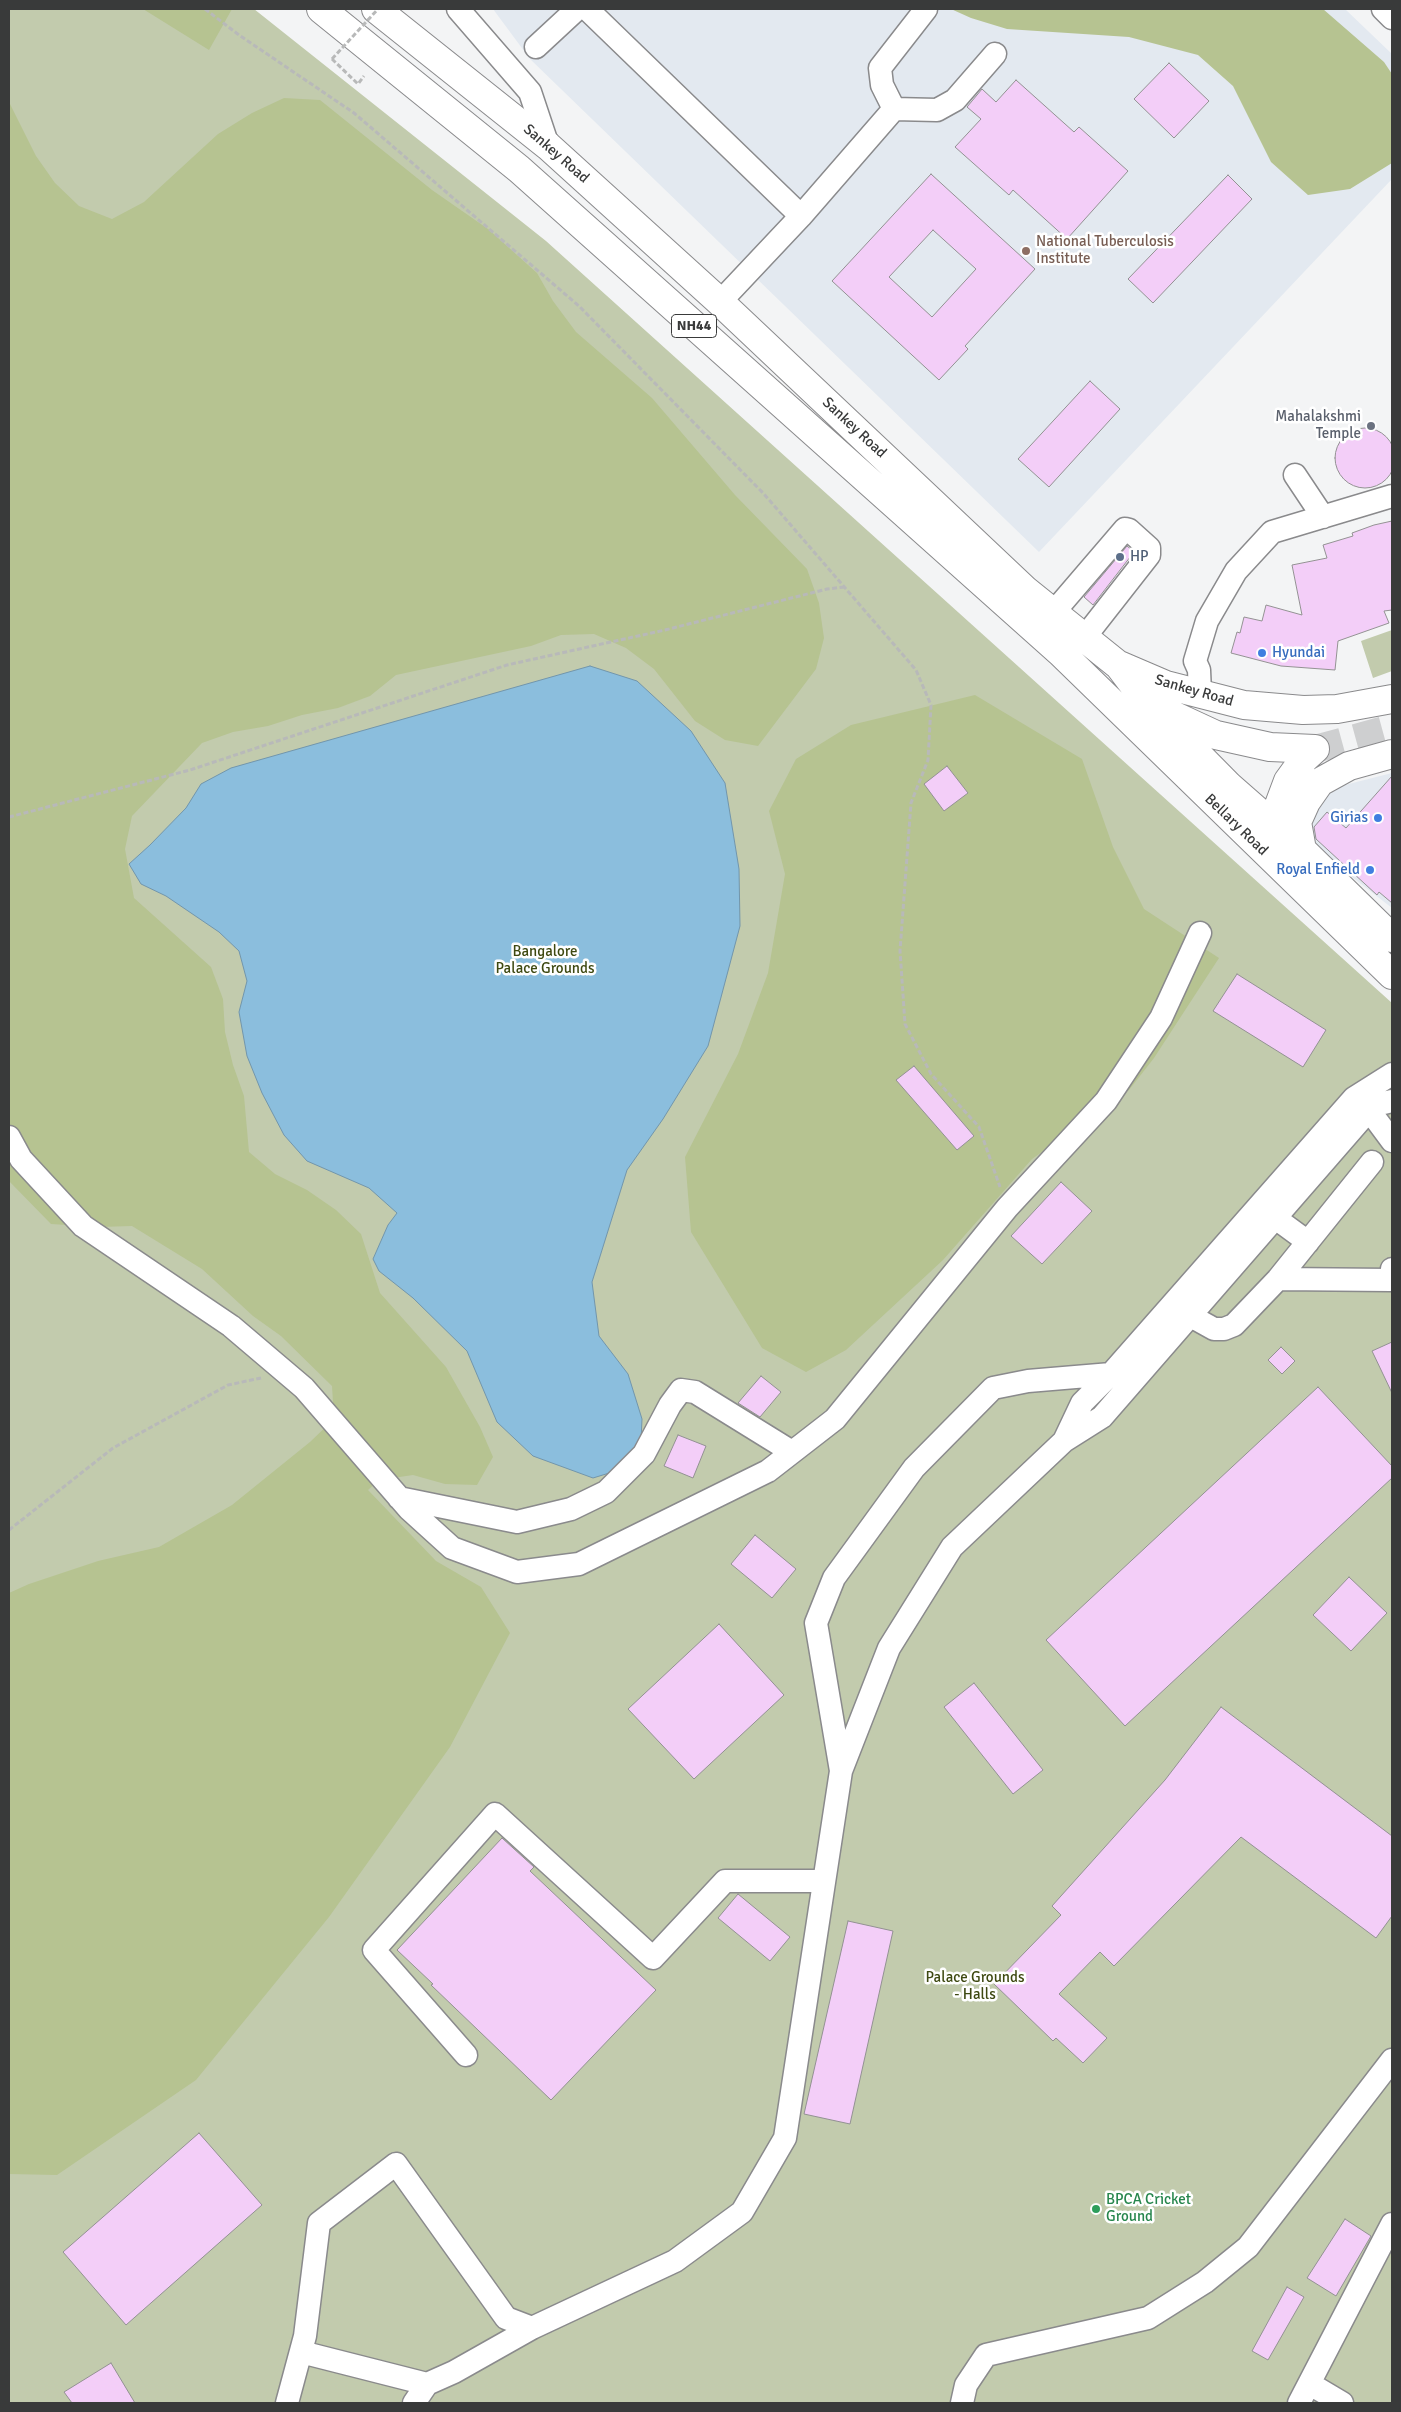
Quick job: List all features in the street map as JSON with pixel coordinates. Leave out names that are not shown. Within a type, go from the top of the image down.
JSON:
[{"type":"main road","name":"Sankey Road","points":[[321,9],[519,169],[1060,652],[1081,674],[1216,735],[1270,748],[1315,749],[1304,758],[1288,782],[1279,805],[1292,841]]},
{"type":"main road","name":"Sankey Road","points":[[377,9],[548,146],[720,302],[1025,590],[1117,664],[1166,685],[1244,705],[1303,710],[1337,709],[1392,698]]},
{"type":"main road","name":"Bellary Road","points":[[1117,664],[1148,704],[1229,786],[1292,841],[1392,938]]},
{"type":"main road","name":"Bellary Road","points":[[1081,674],[1392,975]]},
{"type":"main road","points":[[1292,841],[1297,822],[1306,802],[1320,782],[1349,766],[1392,754]]},
{"type":"street","points":[[458,9],[530,92],[548,146]]},
{"type":"street","points":[[536,47],[577,9]]},
{"type":"street","points":[[587,9],[801,216]]},
{"type":"street","points":[[894,109],[882,85],[880,68],[926,9]]},
{"type":"street","points":[[1383,9],[1392,18]]},
{"type":"street","points":[[894,109],[937,110],[955,100],[995,54]]},
{"type":"street","points":[[720,302],[801,216],[894,109]]},
{"type":"street","points":[[1295,475],[1323,518]]},
{"type":"street","points":[[1200,693],[1199,670],[1195,661],[1206,621],[1236,572],[1272,532],[1392,496]]},
{"type":"street","points":[[1054,613],[1125,530],[1129,530],[1149,548],[1149,555],[1084,638]]},
{"type":"street","points":[[9,1136],[21,1159],[83,1226],[231,1326],[304,1388],[399,1498],[452,1548],[517,1572],[579,1564],[768,1471],[835,1419],[1007,1208],[1106,1101],[1161,1018],[1200,933]]},
{"type":"street","points":[[414,2403],[427,2384],[454,2372],[532,2328],[675,2261],[742,2212],[785,2138],[841,1771],[889,1648],[952,1546],[1064,1441],[1102,1417],[1180,1311],[1266,1212],[1354,1098],[1392,1074]]},
{"type":"street","points":[[1266,1212],[1369,1110],[1375,1105],[1392,1101]]},
{"type":"street","points":[[1369,1110],[1392,1141]]},
{"type":"street","points":[[1180,1311],[1214,1329],[1224,1329],[1234,1325],[1278,1279],[1372,1162]]},
{"type":"street","points":[[1266,1212],[1308,1242]]},
{"type":"street","points":[[1278,1279],[1390,1280],[1392,1269]]},
{"type":"street","points":[[1064,1441],[1082,1403],[1180,1311]]},
{"type":"street","points":[[841,1771],[816,1623],[834,1578],[914,1468],[993,1388],[1028,1381],[1111,1374]]},
{"type":"street","points":[[399,1498],[517,1522],[571,1509],[606,1492],[644,1454],[670,1405],[681,1390],[695,1392],[792,1452]]},
{"type":"street","points":[[466,2055],[374,1950],[495,1814],[653,1958],[725,1881],[824,1881]]},
{"type":"street","points":[[962,2403],[966,2385],[986,2355],[1148,2318],[1205,2282],[1248,2247],[1392,2060]]},
{"type":"street","points":[[287,2403],[305,2336],[319,2223],[396,2164],[506,2318],[532,2328]]},
{"type":"street","points":[[1342,2403],[1304,2394],[1392,2224]]},
{"type":"street","points":[[301,2352],[427,2384]]},
{"type":"path","points":[[205,9],[239,35],[354,113],[579,306],[764,494],[916,670],[931,706],[928,760],[911,804],[900,951],[905,1024],[931,1074],[979,1127],[1007,1208]]},
{"type":"path","points":[[364,76],[358,84],[332,59],[377,9]]},
{"type":"path","points":[[9,817],[190,770],[507,665],[665,630],[827,589],[844,587]]},
{"type":"path","points":[[9,1530],[113,1448],[228,1384],[286,1372]]},
{"type":"shaded area","name":"National Tuberculosis Institute","points":[[493,9],[1345,9],[1392,54],[1392,179],[1039,552],[530,59]]},
{"type":"shaded area","points":[[1392,773],[1392,908],[1329,859],[1301,829],[1333,788]]},
{"type":"green space","points":[[9,9],[254,9],[546,241],[1392,1003],[1392,2403],[9,2403]]},
{"type":"green space","points":[[143,9],[232,9],[209,50]]},
{"type":"green space","points":[[951,9],[1323,9],[1384,62],[1392,74],[1392,163],[1350,189],[1308,195],[1271,162],[1233,86],[1198,55],[1129,37],[1007,29],[971,18]]},
{"type":"green space","points":[[284,98],[320,100],[432,190],[488,229],[537,273],[553,301],[576,332],[652,398],[735,495],[807,569],[819,603],[824,638],[816,669],[758,746],[725,740],[695,721],[654,669],[626,648],[594,634],[561,635],[531,646],[396,675],[370,696],[338,708],[302,715],[268,726],[233,732],[202,743],[132,816],[125,849],[134,898],[211,967],[223,999],[225,1032],[233,1065],[244,1096],[249,1152],[275,1174],[307,1190],[336,1210],[361,1234],[380,1293],[446,1367],[480,1427],[493,1457],[477,1485],[445,1484],[413,1475],[379,1480],[368,1490],[436,1561],[481,1587],[510,1633],[450,1747],[329,1917],[196,2080],[57,2175],[9,2174],[9,1593],[29,1584],[98,1561],[159,1547],[232,1505],[310,1442],[334,1419],[332,1386],[281,1336],[253,1316],[202,1269],[132,1226],[99,1227],[51,1224],[9,1181],[9,102],[36,156],[55,183],[79,206],[112,219],[144,202],[218,134],[252,113]]},
{"type":"green space","points":[[1392,630],[1392,671],[1373,678],[1361,641]]},
{"type":"green space","points":[[975,695],[1082,759],[1113,847],[1144,909],[1219,958],[1154,1058],[1129,1090],[1032,1159],[943,1260],[846,1350],[806,1372],[762,1348],[691,1232],[685,1157],[738,1054],[768,973],[785,874],[769,811],[796,759],[851,725]]},
{"type":"water","points":[[590,666],[637,681],[691,731],[725,783],[739,869],[740,926],[708,1046],[663,1119],[627,1170],[592,1282],[599,1336],[628,1374],[642,1419],[641,1441],[619,1470],[593,1478],[533,1456],[497,1422],[467,1351],[413,1298],[379,1271],[373,1259],[388,1225],[397,1213],[369,1188],[307,1161],[284,1135],[262,1093],[247,1056],[239,1012],[247,981],[239,951],[219,932],[166,896],[141,884],[129,864],[186,808],[201,784],[231,768]]},
{"type":"building","points":[[1169,63],[1209,101],[1174,138],[1134,99]]},
{"type":"building","points":[[1016,80],[1074,132],[1079,127],[1128,171],[1067,239],[1013,190],[1009,195],[955,147],[981,119],[967,107],[982,89],[996,102]]},
{"type":"building","points":[[931,174],[1035,269],[965,346],[968,349],[939,380],[832,281]],"holes":[[[933,230],[976,269],[932,317],[889,277]]]},
{"type":"building","points":[[1228,175],[1252,199],[1153,303],[1128,279]]},
{"type":"building","points":[[1090,381],[1120,409],[1049,487],[1018,459]]},
{"type":"building","points":[[1365,428],[1382,433],[1390,441],[1395,458],[1390,475],[1382,483],[1365,488],[1348,483],[1340,475],[1335,458],[1340,441],[1348,433]]},
{"type":"building","points":[[1392,521],[1392,610],[1384,611],[1389,623],[1338,641],[1335,670],[1281,666],[1231,653],[1237,632],[1240,633],[1244,617],[1262,621],[1266,605],[1302,615],[1292,565],[1327,558],[1323,545],[1353,536],[1352,533],[1374,525]]},
{"type":"building","points":[[1127,546],[1134,552],[1093,605],[1084,597]]},
{"type":"building","points":[[947,766],[968,793],[944,811],[924,784]]},
{"type":"building","points":[[1392,776],[1392,903],[1379,892],[1377,895],[1316,839],[1314,827],[1327,812],[1346,828]]},
{"type":"building","points":[[1237,974],[1326,1030],[1303,1067],[1213,1011]]},
{"type":"building","points":[[914,1066],[974,1136],[957,1150],[896,1080]]},
{"type":"building","points":[[1061,1182],[1092,1211],[1042,1264],[1011,1236]]},
{"type":"building","points":[[1392,1342],[1392,1393],[1372,1351]]},
{"type":"building","points":[[1281,1347],[1295,1361],[1282,1374],[1268,1360]]},
{"type":"building","points":[[761,1376],[781,1392],[760,1417],[738,1403]]},
{"type":"building","points":[[1318,1387],[1392,1466],[1392,1478],[1125,1726],[1046,1640]]},
{"type":"building","points":[[678,1435],[706,1446],[693,1478],[664,1466]]},
{"type":"building","points":[[755,1535],[796,1569],[772,1598],[731,1564]]},
{"type":"building","points":[[1349,1577],[1387,1613],[1351,1651],[1313,1615]]},
{"type":"building","points":[[719,1624],[784,1695],[694,1779],[628,1709]]},
{"type":"building","points":[[974,1683],[1043,1770],[1013,1794],[944,1707]]},
{"type":"building","points":[[1221,1707],[1392,1836],[1392,1916],[1376,1938],[1241,1837],[1114,1966],[1100,1952],[1059,1994],[1107,2038],[1083,2063],[1056,2038],[1053,2041],[994,1984],[1061,1915],[1052,1906],[1165,1780]]},
{"type":"building","points":[[502,1838],[534,1867],[530,1871],[656,1990],[551,2100],[397,1950]]},
{"type":"building","points":[[738,1894],[790,1937],[770,1961],[718,1918]]},
{"type":"building","points":[[848,1921],[893,1931],[850,2124],[804,2114]]},
{"type":"building","points":[[199,2133],[262,2205],[126,2325],[63,2252]]},
{"type":"building","points":[[1345,2219],[1371,2236],[1336,2296],[1307,2278]]},
{"type":"building","points":[[1287,2287],[1304,2297],[1268,2360],[1252,2351]]},
{"type":"building","points":[[111,2363],[135,2403],[72,2403],[64,2392]]},
{"type":"tunnel","points":[[1315,749],[1392,728]]},
{"type":"place","name":"National Tuberculosis Institute","points":[[1026,251]]},
{"type":"place","name":"Mahalakshmi Temple","points":[[1371,426]]},
{"type":"place","name":"HP","points":[[1120,557]]},
{"type":"place","name":"Hyundai","points":[[1262,653]]},
{"type":"place","name":"Girias","points":[[1378,818]]},
{"type":"place","name":"Royal Enfield","points":[[1370,870]]},
{"type":"place","name":"BPCA Cricket Ground","points":[[1096,2209]]},
{"type":"park label","name":"Bangalore Palace Grounds","points":[[545,960]]},
{"type":"park label","name":"Palace Grounds - Halls","points":[[975,1986]]}]
